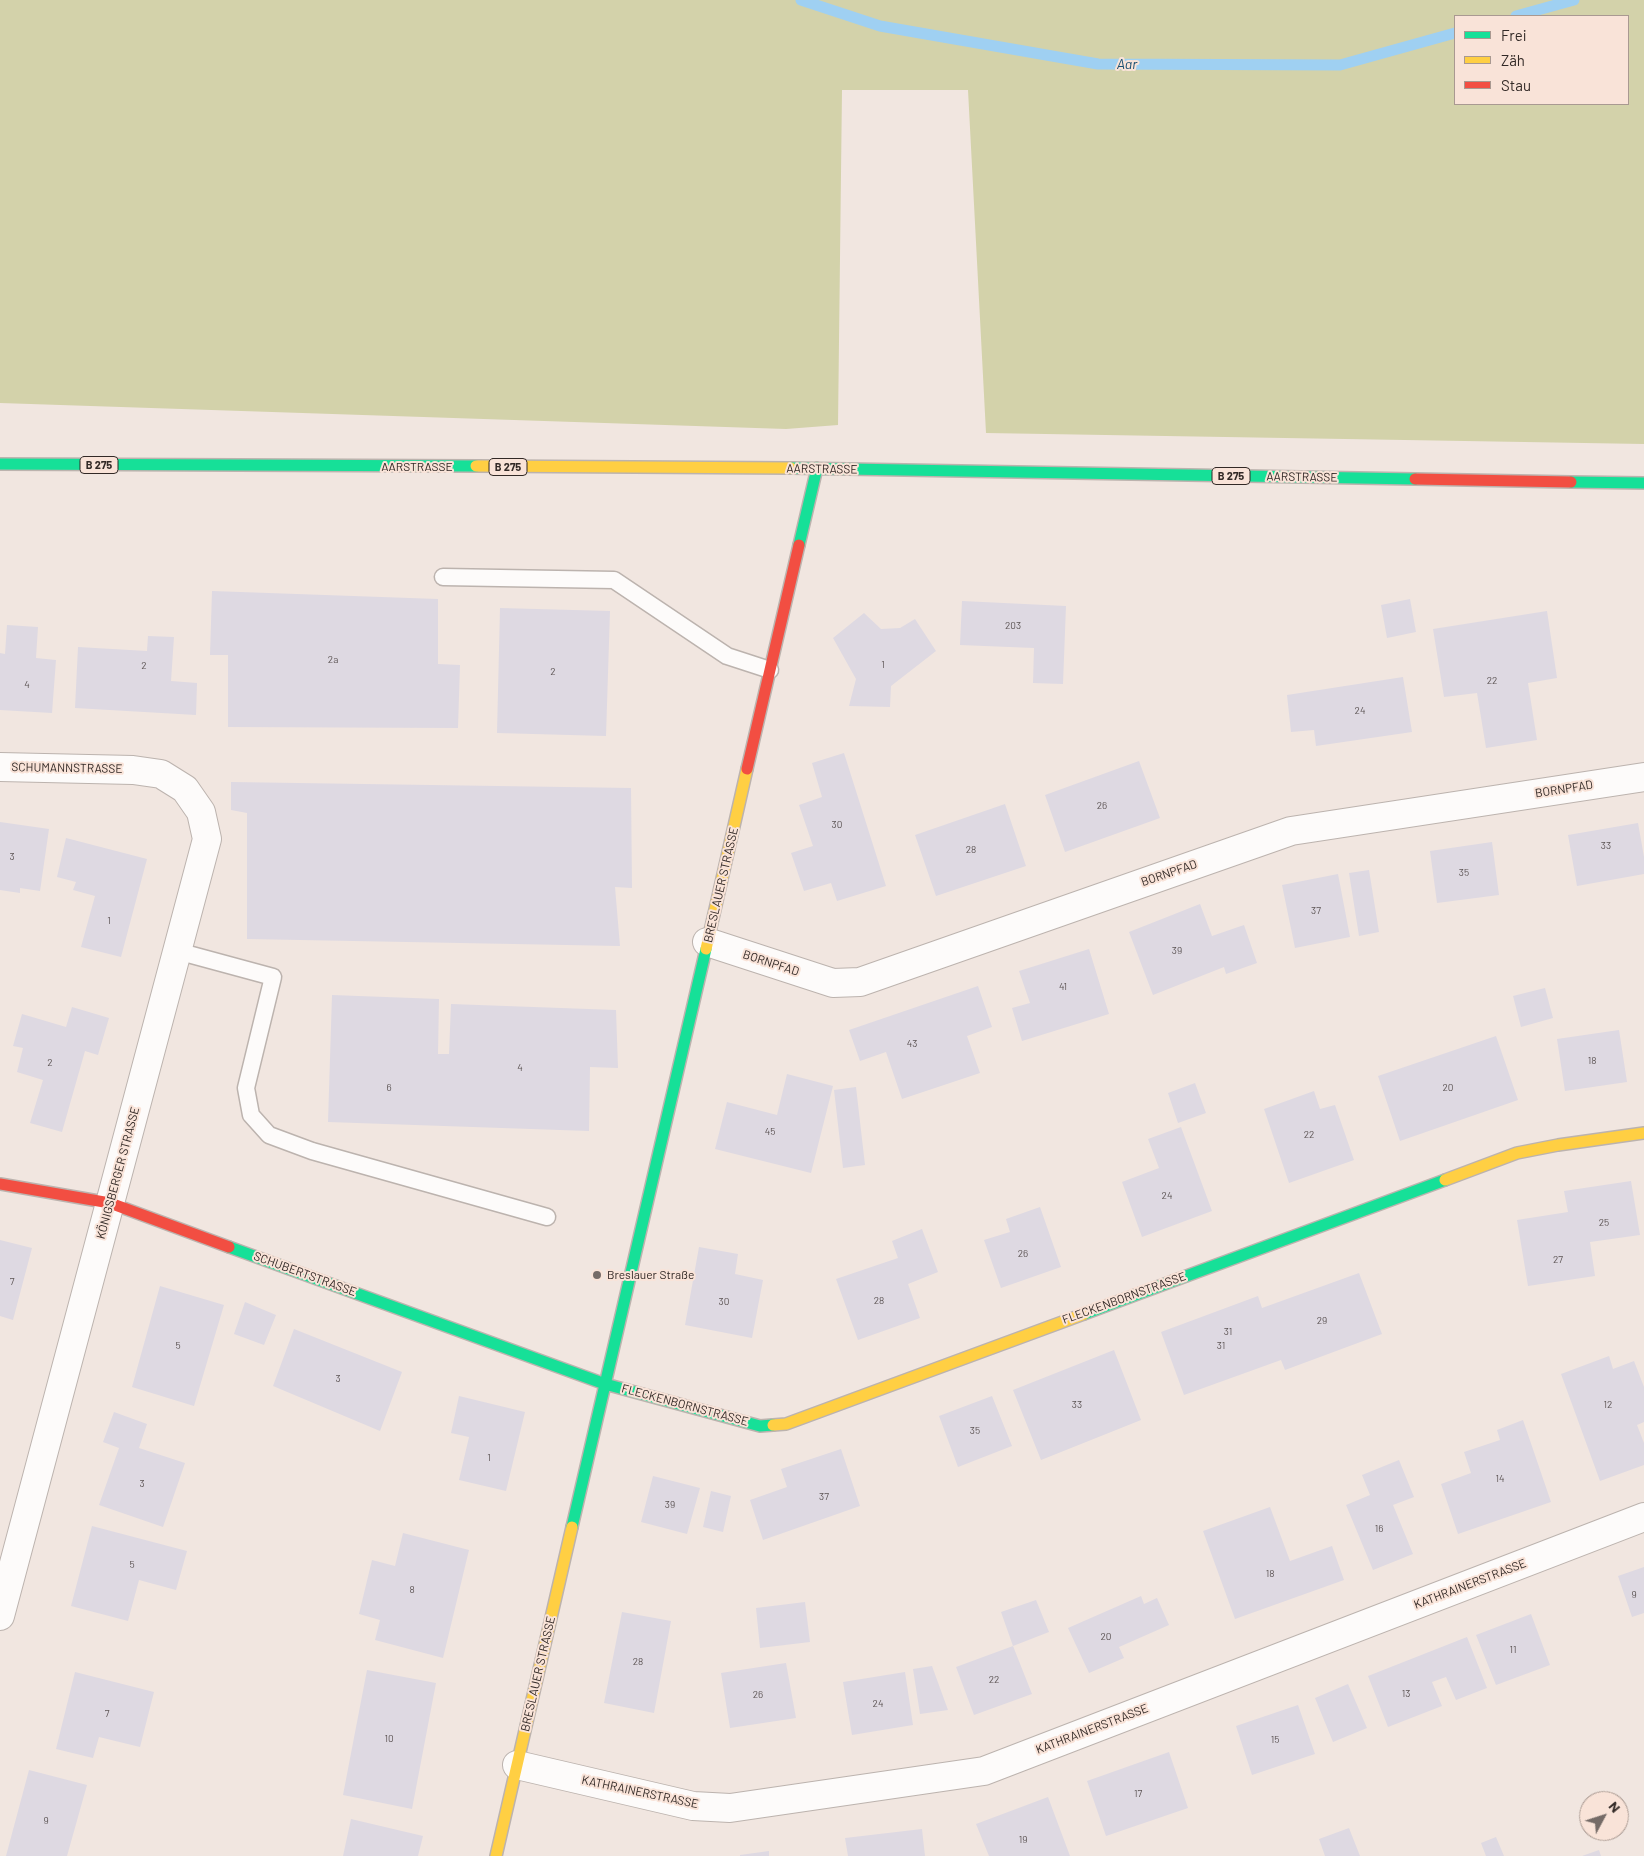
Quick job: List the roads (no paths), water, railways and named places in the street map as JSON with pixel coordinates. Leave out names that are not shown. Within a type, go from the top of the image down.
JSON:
[{"type":"street","name":"AARSTRASSE","points":[[0,464],[817,468],[1644,483]]},
{"type":"street","name":"BRESLAUER STRASSE","points":[[496,1856],[817,468]]},
{"type":"street","name":"SCHUMANNSTRASSE","points":[[0,767],[133,770]]},
{"type":"street","name":"KÖNIGSBERGER STRASSE","points":[[0,1616],[207,839],[201,812],[185,789],[161,774],[133,770]]},
{"type":"street","name":"BORNPFAD","points":[[708,942],[833,983],[860,982],[1291,831],[1644,777]]},
{"type":"street","name":"FLECKENBORNSTRASSE","points":[[605,1384],[760,1426],[786,1424],[1517,1153],[1558,1145],[1644,1133]]},
{"type":"street","name":"SCHUBERTSTRASSE","points":[[0,1184],[110,1203],[605,1384]]},
{"type":"street","name":"KATHRAINERSTRASSE","points":[[517,1764],[693,1806],[730,1808],[984,1771],[1644,1517]]},
{"type":"lane","points":[[443,577],[614,580],[727,656],[770,670]]},
{"type":"lane","points":[[177,951],[273,977],[246,1088],[251,1115],[269,1135],[312,1151],[547,1217]]},
{"type":"waterway","name":"Aar","points":[[801,0],[880,26],[1098,64],[1340,65],[1454,33]]},
{"type":"waterway","name":"Aar","points":[[1520,15],[1574,0]]},
{"type":"place","name":"Breslauer Straße","points":[[597,1275]]}]
